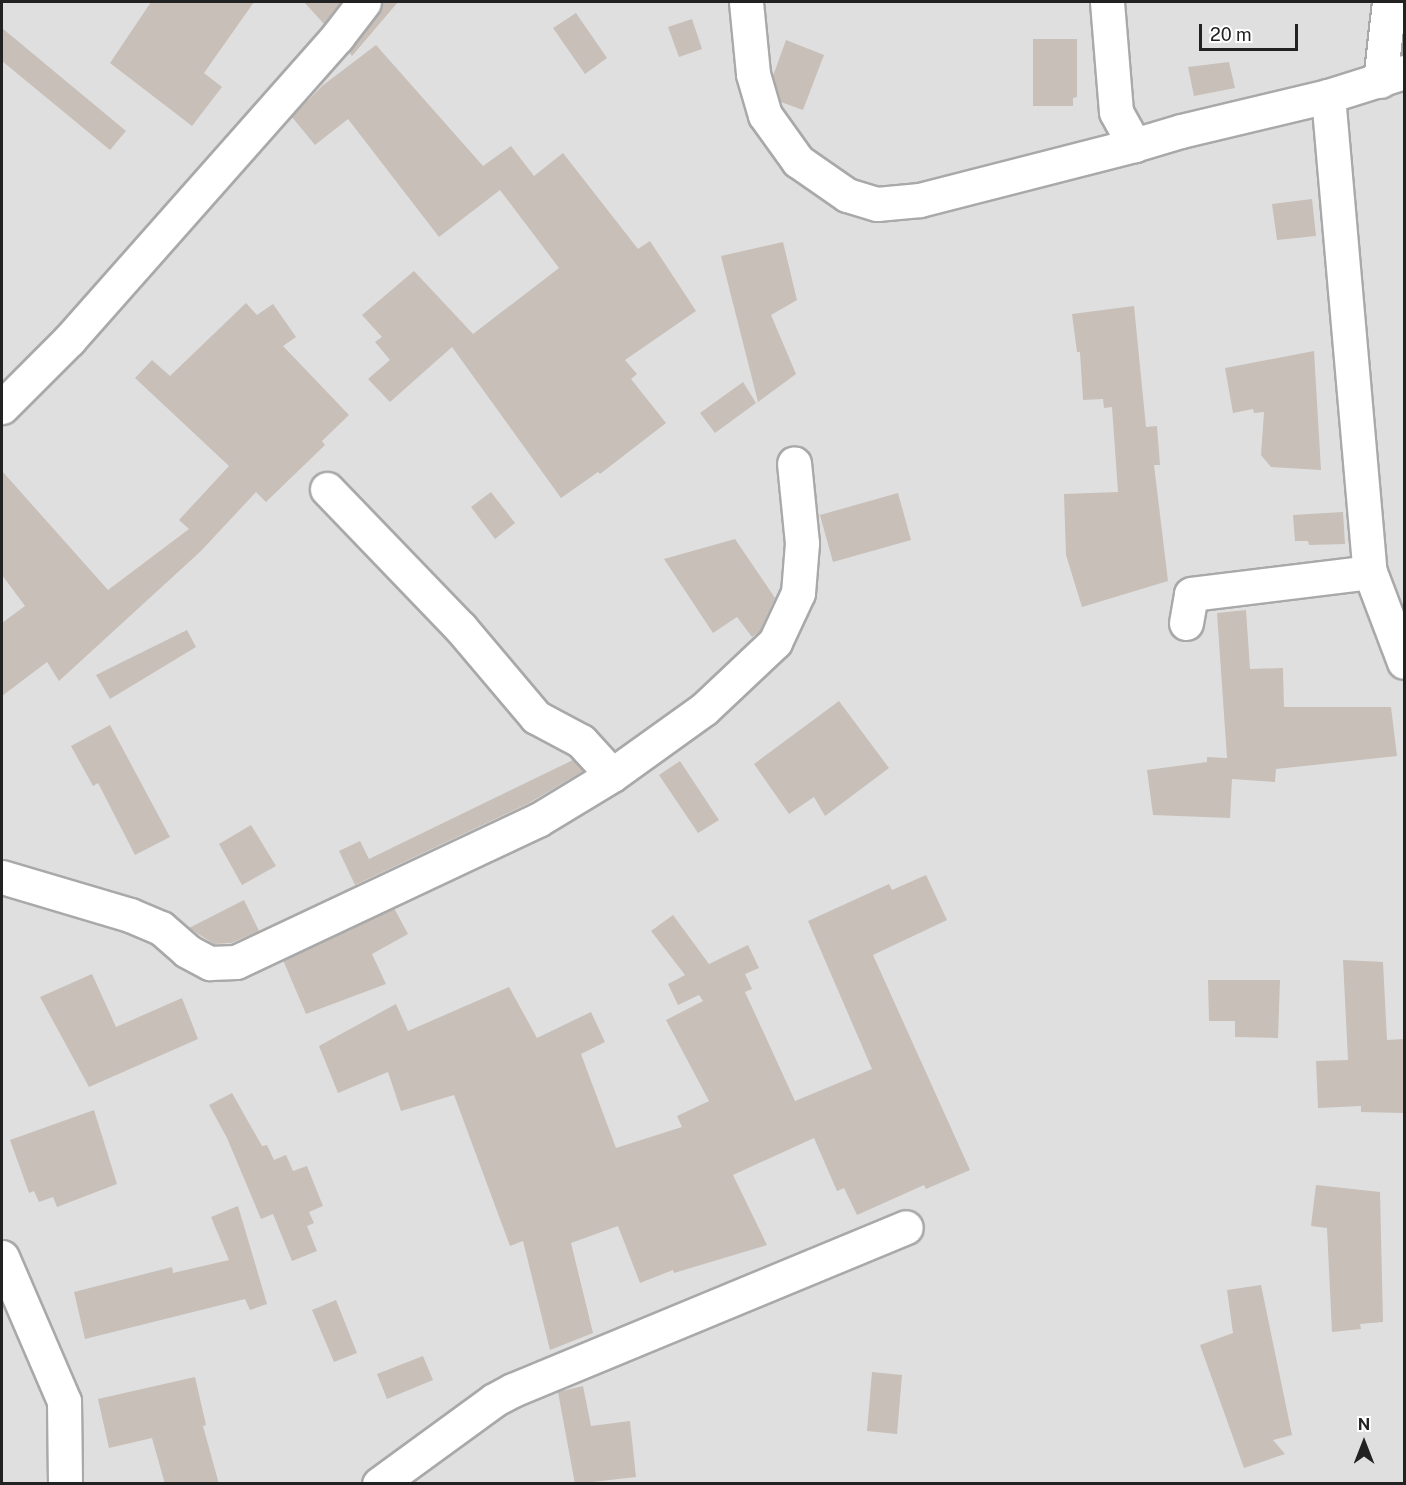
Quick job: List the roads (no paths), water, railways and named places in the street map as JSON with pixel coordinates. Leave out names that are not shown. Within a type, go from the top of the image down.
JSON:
[{"type":"street","points":[[2,407],[69,340],[337,36],[364,2]]},
{"type":"street","points":[[746,2],[753,74],[765,115],[798,161],[847,195],[877,204],[920,200],[1181,131],[1328,96],[1392,76],[1389,2]]},
{"type":"street","points":[[1107,2],[1116,112],[1134,145]]},
{"type":"street","points":[[1328,96],[1370,572],[1404,662]]},
{"type":"street","points":[[2,877],[130,915],[161,928],[187,951],[210,963],[236,962],[538,820],[612,775],[704,709],[775,642],[798,593],[802,543],[794,463]]},
{"type":"street","points":[[327,489],[460,627],[536,717],[581,741],[612,775]]},
{"type":"street","points":[[1186,623],[1191,594],[1370,572]]},
{"type":"street","points":[[379,1484],[494,1400],[513,1390],[906,1227]]},
{"type":"street","points":[[2,1257],[64,1401],[65,1484]]}]
